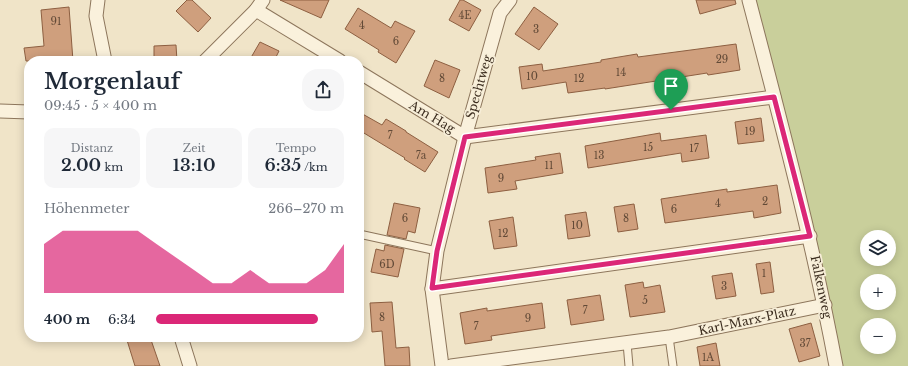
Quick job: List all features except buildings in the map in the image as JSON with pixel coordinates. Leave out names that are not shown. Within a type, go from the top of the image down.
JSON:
[{"type":"street","points":[[98,0],[96,16],[104,56]]},
{"type":"street","name":"Spechtweg","points":[[442,366],[432,288],[437,251],[465,137],[500,13],[510,0]]},
{"type":"street","name":"Falkenweg","points":[[749,0],[810,236],[836,366]]},
{"type":"street","points":[[210,56],[259,5],[333,56]]},
{"type":"street","name":"Am Hag","points":[[364,75],[465,137],[774,97]]},
{"type":"street","points":[[0,111],[24,112]]},
{"type":"street","points":[[432,288],[810,236]]},
{"type":"street","name":"Karl-Marx-Platz","points":[[451,366],[669,337],[825,305]]},
{"type":"street","points":[[183,342],[190,366]]},
{"type":"lane","points":[[364,235],[437,251]]},
{"type":"lane","points":[[669,337],[673,366]]},
{"type":"lane","points":[[627,343],[629,366]]},
{"type":"green space","points":[[749,0],[908,0],[908,366],[836,366]]},
{"type":"route","points":[[774,97],[810,236],[432,288],[437,251],[465,137],[671,110],[774,97]]}]
